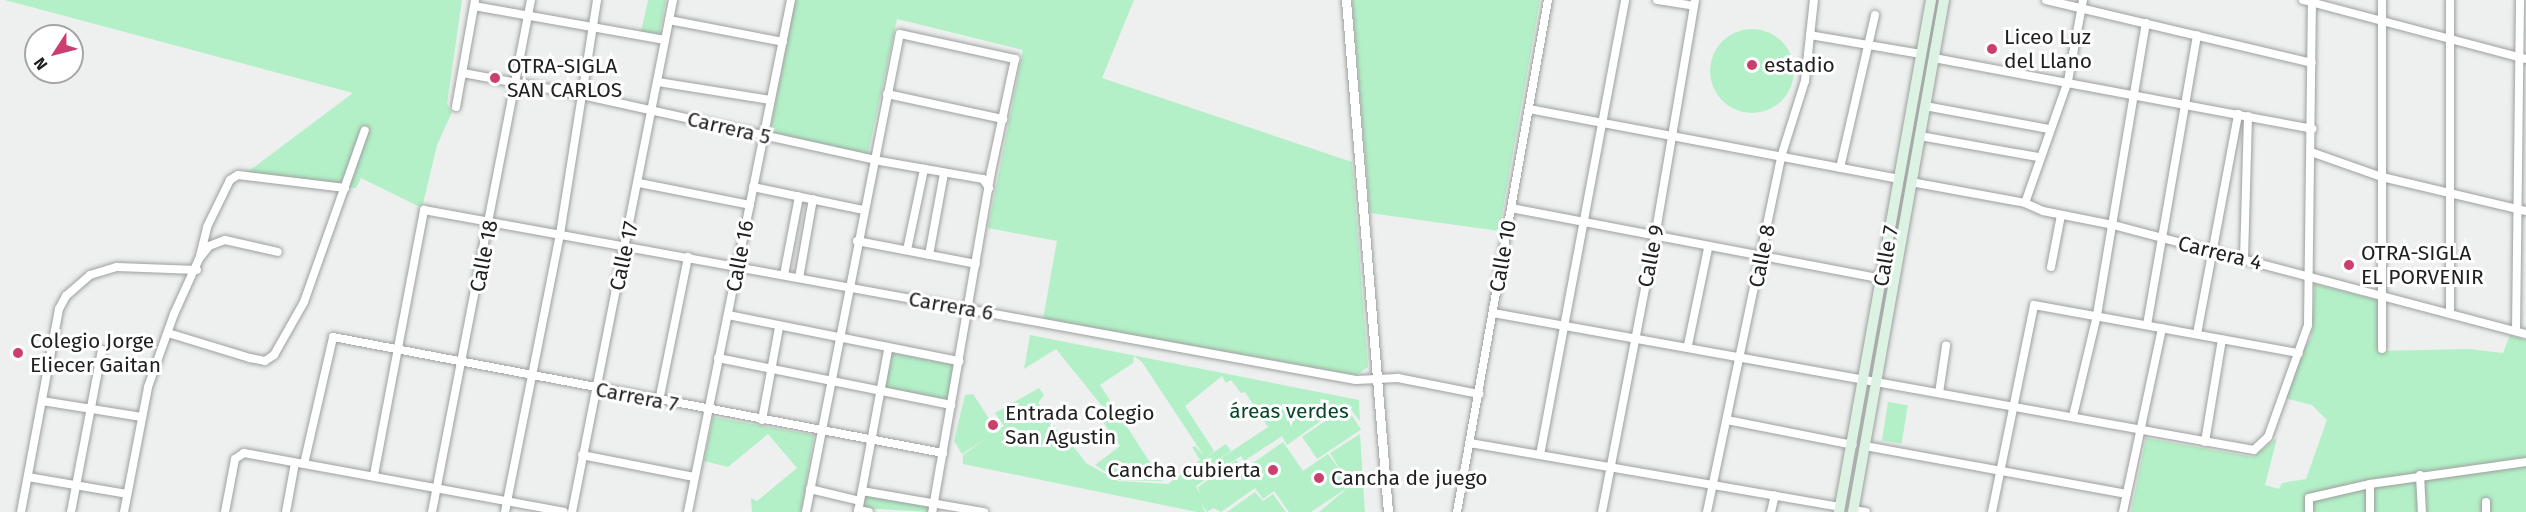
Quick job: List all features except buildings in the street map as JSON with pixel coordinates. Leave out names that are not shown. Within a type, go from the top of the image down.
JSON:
[{"type":"main road","name":"Calle 7","points":[[1853,511],[1865,446],[1882,279],[1931,0]]},
{"type":"main road","name":"Calle 7","points":[[1840,510],[1853,445],[1870,381],[1911,182],[1944,0]]},
{"type":"street","name":"Calle 18","points":[[432,512],[491,222],[531,0]]},
{"type":"street","points":[[505,512],[560,234],[597,0]]},
{"type":"street","name":"Calle 17","points":[[572,512],[594,389],[627,245],[673,0]]},
{"type":"street","name":"Calle 16","points":[[688,512],[706,410],[739,267],[791,0]]},
{"type":"street","points":[[1346,0],[1388,512]]},
{"type":"street","name":"Calle 10","points":[[1457,512],[1548,0]]},
{"type":"street","points":[[1540,455],[1600,122],[1625,0]]},
{"type":"street","points":[[1657,0],[1694,3]]},
{"type":"street","name":"Calle 8","points":[[1707,512],[1762,258],[1780,157],[1805,81],[1814,0]]},
{"type":"street","points":[[2046,0],[2082,4],[2146,23],[2312,63]]},
{"type":"street","points":[[2382,0],[2382,349]]},
{"type":"street","points":[[2450,0],[2448,38],[2450,314]]},
{"type":"street","points":[[2516,331],[2523,210],[2520,0]]},
{"type":"street","points":[[1493,313],[1688,345],[1870,381],[2254,450],[2262,445],[2308,325],[2311,277],[2312,129],[2309,1],[2522,58]]},
{"type":"street","points":[[456,107],[475,3],[593,29],[665,40]]},
{"type":"street","name":"Calle 9","points":[[1602,512],[1655,237],[1694,3]]},
{"type":"street","points":[[2025,203],[2038,157],[2068,81],[2082,4]]},
{"type":"street","points":[[1840,168],[1875,15]]},
{"type":"street","points":[[669,20],[783,42]]},
{"type":"street","points":[[2073,416],[2097,315],[2114,225],[2146,23]]},
{"type":"street","points":[[806,512],[863,210],[900,34],[1015,59],[933,508]]},
{"type":"street","points":[[1810,35],[1921,54]]},
{"type":"street","points":[[2147,325],[2164,239],[2198,35]]},
{"type":"street","points":[[1934,58],[2068,81],[2185,106],[2312,129]]},
{"type":"street","name":"Carrera 5","points":[[463,73],[582,95],[874,160],[983,178],[990,189]]},
{"type":"street","points":[[658,82],[771,100]]},
{"type":"street","points":[[887,94],[1003,119]]},
{"type":"street","points":[[1925,106],[2049,129]]},
{"type":"street","points":[[1529,109],[1899,179]]},
{"type":"street","points":[[2197,334],[2238,114]]},
{"type":"street","points":[[2244,259],[2248,116]]},
{"type":"street","points":[[168,333],[250,358],[265,361],[274,355],[304,302],[365,130]]},
{"type":"street","points":[[1920,136],[2038,157]]},
{"type":"street","points":[[2311,152],[2382,177],[2450,191],[2523,210]]},
{"type":"street","points":[[907,250],[924,169]]},
{"type":"street","points":[[929,255],[944,173]]},
{"type":"street","points":[[124,512],[142,417],[168,333],[197,270],[207,227],[230,180],[238,176],[345,188]]},
{"type":"street","name":"Carrera 4","points":[[1911,182],[2025,203],[2061,215],[2114,225],[2382,298],[2526,334]]},
{"type":"street","points":[[639,183],[750,205]]},
{"type":"street","points":[[753,187],[863,210]]},
{"type":"street","points":[[784,275],[799,196]]},
{"type":"street","points":[[799,278],[813,199]]},
{"type":"street","points":[[1511,208],[1708,248],[1882,279]]},
{"type":"street","name":"Carrera 6","points":[[397,348],[424,210],[627,245],[1356,381],[1398,378],[1479,394]]},
{"type":"street","points":[[2051,267],[2061,215]]},
{"type":"street","points":[[199,259],[210,246],[225,240],[278,252]]},
{"type":"street","points":[[857,241],[976,264]]},
{"type":"street","points":[[1688,345],[1708,248]]},
{"type":"street","points":[[658,401],[688,257]]},
{"type":"street","points":[[21,512],[59,309],[77,284],[102,270],[131,265],[197,270]]},
{"type":"street","points":[[1992,512],[2031,310],[2040,304],[2299,353]]},
{"type":"street","points":[[728,315],[888,350],[959,361]]},
{"type":"street","points":[[762,420],[778,327]]},
{"type":"street","points":[[2123,512],[2162,328]]},
{"type":"street","name":"Carrera 7","points":[[304,464],[333,337],[397,348],[463,364],[533,375],[594,389],[943,453]]},
{"type":"street","points":[[2205,442],[2222,339]]},
{"type":"street","points":[[1939,393],[1947,346]]},
{"type":"street","points":[[374,476],[397,348]]},
{"type":"street","points":[[71,512],[102,350]]},
{"type":"street","points":[[869,512],[858,511],[888,350]]},
{"type":"street","points":[[718,358],[951,405]]},
{"type":"street","points":[[42,400],[142,417]]},
{"type":"street","points":[[1727,420],[1853,445]]},
{"type":"street","points":[[1470,443],[1775,495],[1840,510]]},
{"type":"street","points":[[1865,446],[2127,494]]},
{"type":"street","points":[[225,512],[235,459],[244,453],[564,512]]},
{"type":"street","points":[[582,455],[694,477]]},
{"type":"street","points":[[2309,512],[2309,498],[2420,475],[2526,462]]},
{"type":"street","points":[[286,512],[296,463]]},
{"type":"street","points":[[2420,475],[2422,512]]},
{"type":"street","points":[[28,477],[75,488],[127,494]]},
{"type":"street","points":[[2370,484],[2370,512]]},
{"type":"street","points":[[810,489],[860,501]]},
{"type":"street","points":[[862,491],[933,508],[984,512]]},
{"type":"street","points":[[1771,512],[1775,495]]},
{"type":"street","points":[[2486,502],[2486,512]]},
{"type":"street","points":[[1853,511],[1866,512]]},
{"type":"green space","points":[[5,0],[462,0],[447,104],[452,112],[437,145],[422,208],[361,178],[356,188],[245,174],[353,93]]},
{"type":"green space","points":[[648,0],[666,0],[659,35],[641,32]]},
{"type":"green space","points":[[795,0],[1134,0],[1102,78],[1352,162],[1368,367],[1356,375],[1043,319],[1057,241],[988,228],[1023,50],[897,19],[868,154],[770,132]]},
{"type":"green space","points":[[1352,0],[1540,0],[1499,231],[1370,213]]},
{"type":"green space","name":"estadio","points":[[1752,29],[1768,32],[1782,41],[1791,55],[1794,71],[1791,87],[1782,101],[1768,110],[1752,113],[1736,110],[1722,101],[1713,87],[1710,71],[1713,55],[1722,41],[1736,32]]},
{"type":"green space","points":[[2315,284],[2378,300],[2378,351],[2470,349],[2503,353],[2510,335],[2526,340],[2526,512],[2131,512],[2146,438],[2253,457],[2277,438],[2265,485],[2279,489],[2282,483],[2306,479],[2327,420],[2312,405],[2284,398],[2301,353],[2311,338]]},
{"type":"green space","name":"áreas verdes","points":[[1030,335],[1359,400],[1360,421],[1346,403],[1287,445],[1282,436],[1244,461],[1241,456],[1222,468],[1217,461],[1268,427],[1245,392],[1241,393],[1231,380],[1226,383],[1222,376],[1185,406],[1214,451],[1205,458],[1226,444],[1231,451],[1216,461],[1221,469],[1196,486],[1200,494],[1198,487],[1236,460],[1243,470],[1283,442],[1303,471],[1328,454],[1342,473],[1330,453],[1360,434],[1365,512],[1319,512],[1350,486],[1311,512],[1289,512],[1274,491],[1263,499],[1255,488],[1221,512],[1213,508],[1207,512],[1201,504],[1205,512],[1197,512],[963,464],[963,455],[987,438],[962,454],[954,441],[965,395],[973,394],[997,431],[1004,426],[995,413],[1039,388],[1044,395],[1038,403],[1066,443],[1070,442],[1086,463],[1118,481],[1168,484],[1200,460],[1192,447],[1195,446],[1204,456],[1142,362],[1134,356],[1133,363],[1100,385],[1162,481],[1119,480],[1095,465],[1120,446],[1103,422],[1110,416],[1056,349],[1024,369]]},
{"type":"green space","points":[[890,353],[956,365],[949,402],[883,390]]},
{"type":"green space","points":[[1888,402],[1908,405],[1902,444],[1882,441]]},
{"type":"green space","points":[[1346,407],[1361,429],[1317,459],[1302,437]]},
{"type":"green space","points":[[713,417],[814,435],[801,512],[752,512],[751,498],[757,501],[797,468],[768,434],[728,467],[704,461]]},
{"type":"green space","points":[[1255,492],[1263,501],[1273,494],[1286,512],[1227,512]]},
{"type":"green space","points":[[863,493],[932,506],[930,512],[860,508]]},
{"type":"place","name":"Liceo Luz del Llano","points":[[1992,49]]},
{"type":"place","name":"estadio","points":[[1752,65]]},
{"type":"place","name":"OTRA-SIGLA SAN CARLOS","points":[[495,78]]},
{"type":"place","name":"OTRA-SIGLA EL PORVENIR","points":[[2349,265]]},
{"type":"place","name":"Colegio Jorge Eliecer Gaitan","points":[[18,353]]},
{"type":"place","name":"Entrada Colegio San Agustin","points":[[993,425]]},
{"type":"place","name":"Cancha cubierta","points":[[1273,470]]},
{"type":"place","name":"Cancha de juego","points":[[1319,478]]}]
